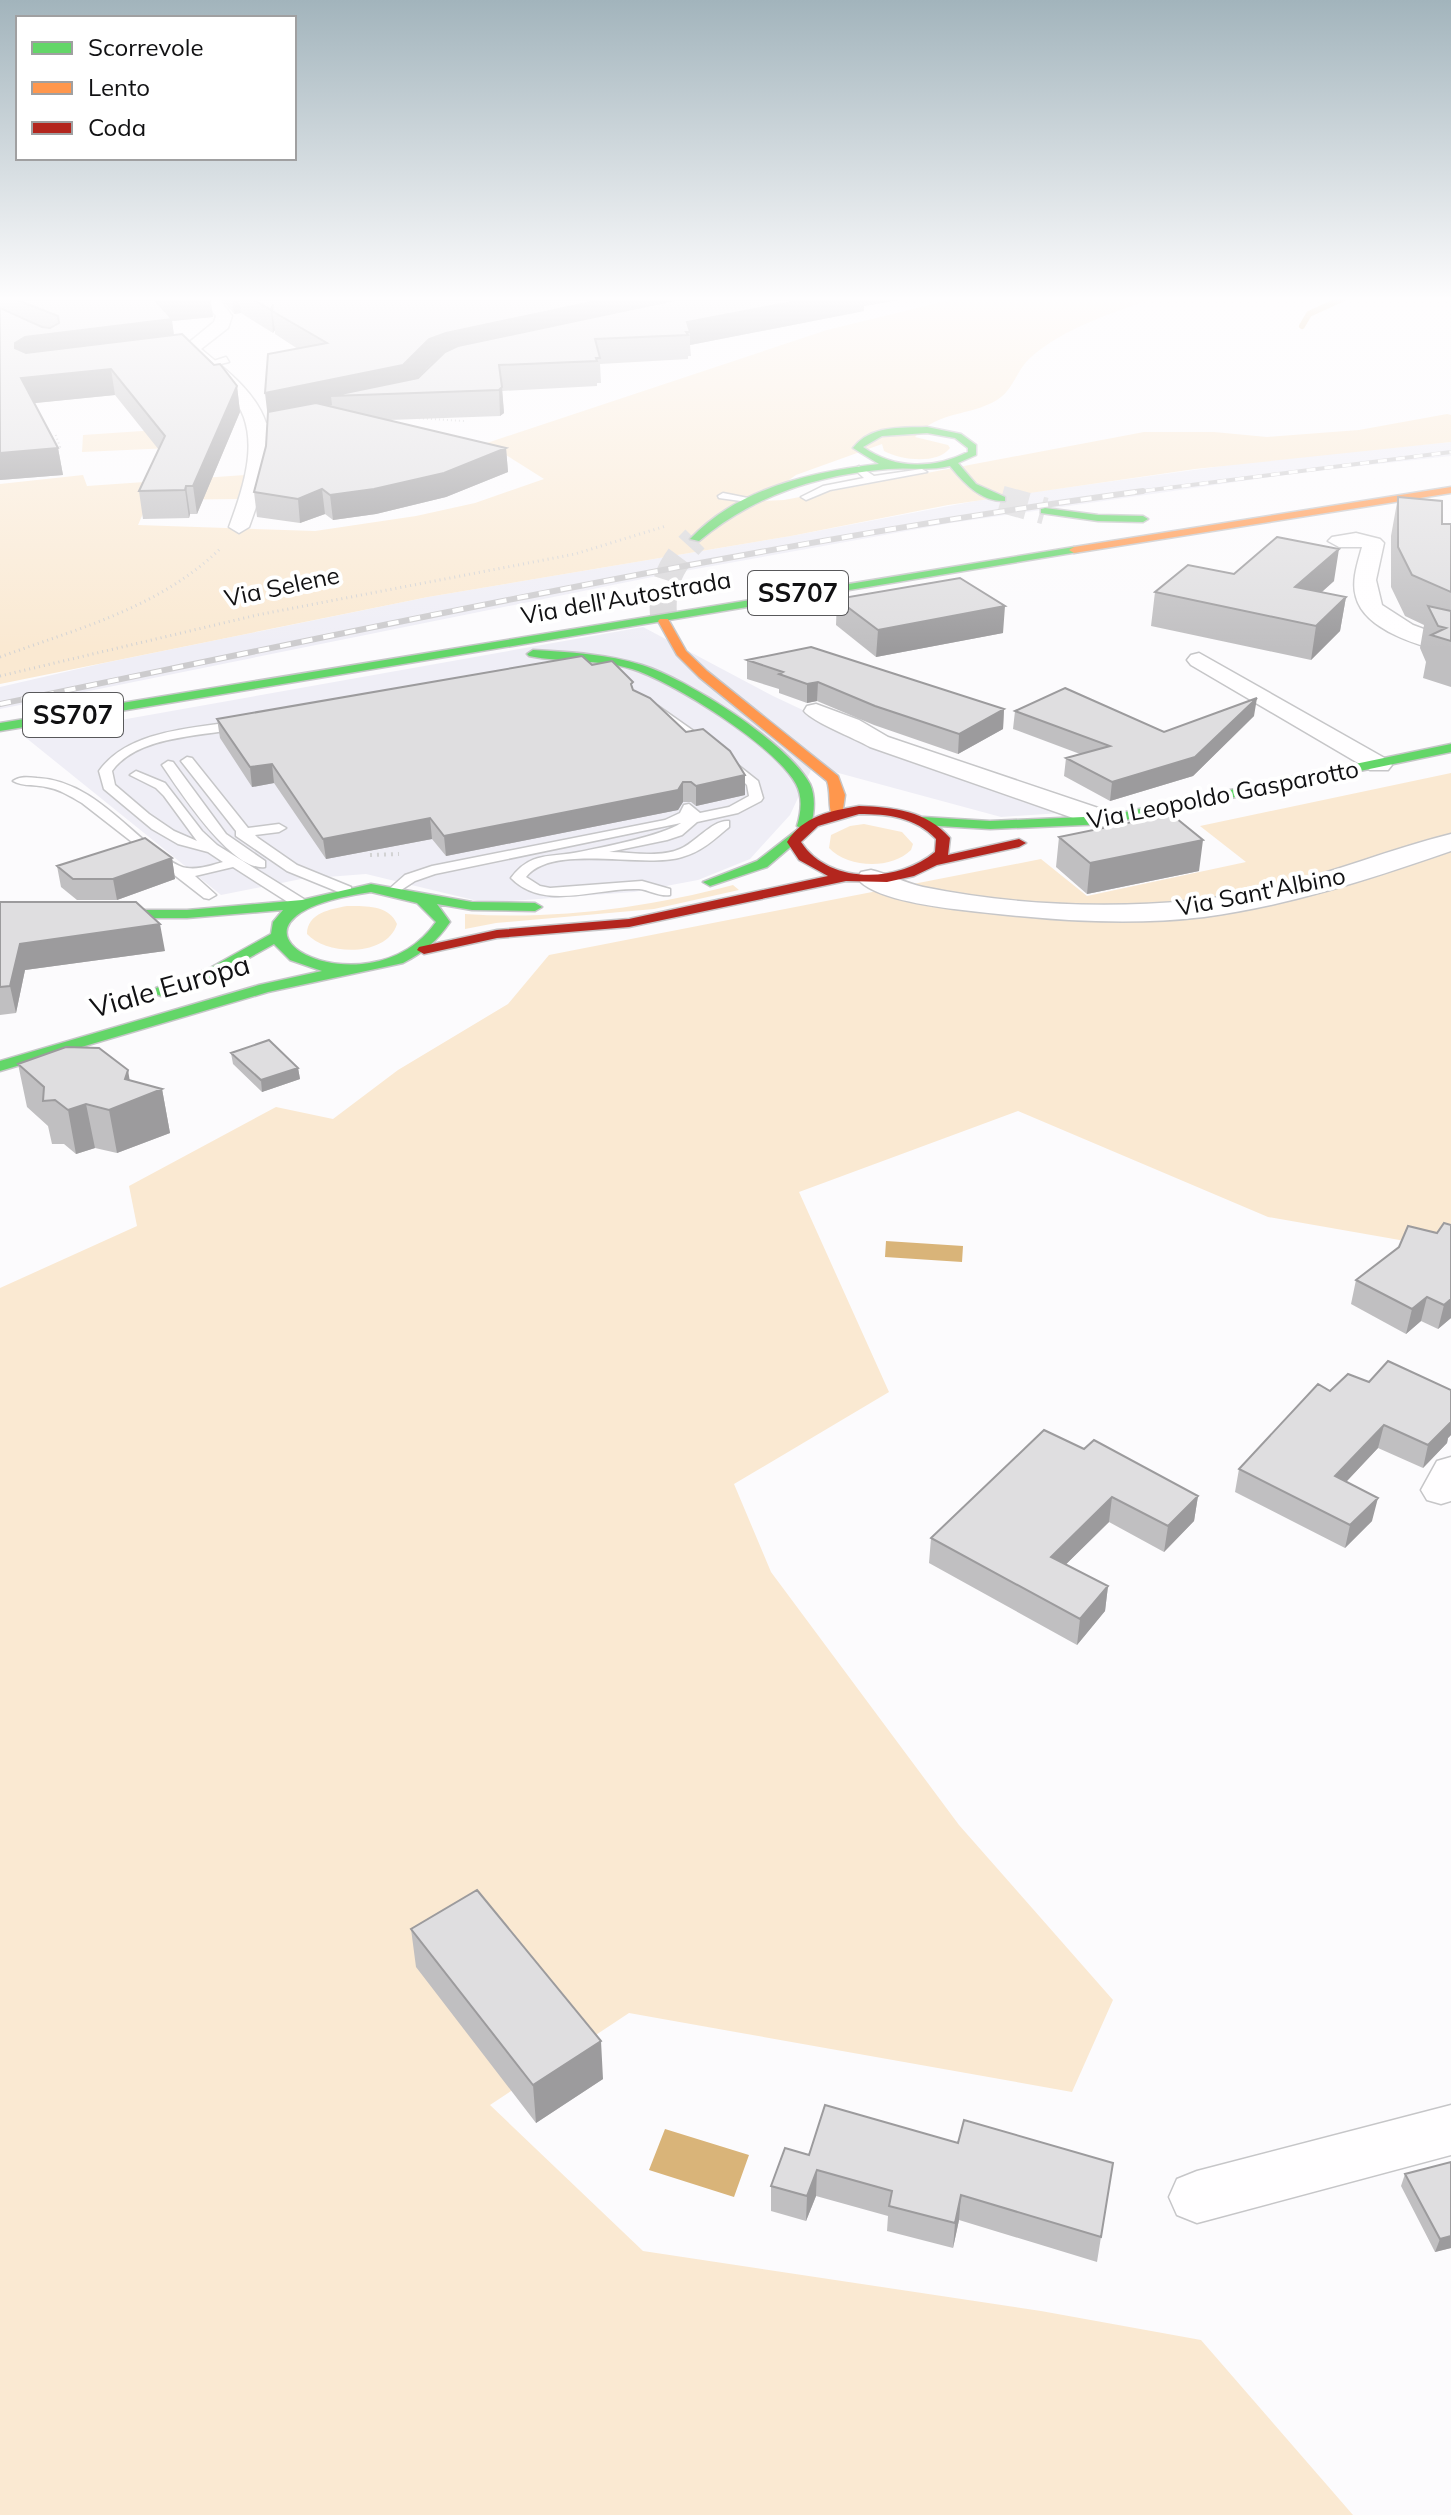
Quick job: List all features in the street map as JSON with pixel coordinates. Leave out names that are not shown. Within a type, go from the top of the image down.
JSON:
[{"type":"main road","points":[[695,539],[706,526],[748,499],[815,476],[878,433],[910,430],[944,433],[958,436],[973,447],[969,457],[953,463],[920,467],[872,459],[858,448]]},
{"type":"main road","points":[[953,463],[972,486],[1001,499]]},
{"type":"main road","points":[[815,476],[866,474],[894,465]]},
{"type":"main road","points":[[1045,511],[1098,518],[1181,517],[1351,494],[1451,488]]},
{"type":"main road","name":"Via dell'Autostrada","points":[[0,727],[1451,488]]},
{"type":"main road","points":[[664,621],[681,653],[703,674],[733,701],[821,768],[837,787],[837,813]]},
{"type":"main road","points":[[147,703],[228,697],[487,657],[534,654],[604,660],[651,672],[689,691],[785,764],[800,779],[805,792],[808,811],[801,830]]},
{"type":"main road","name":"Via Leopoldo Gasparotto","points":[[1106,820],[1451,748]]},
{"type":"main road","name":"Via Leopoldo Gasparotto","points":[[187,914],[249,926],[278,936],[283,947],[312,964],[357,969],[382,966],[424,950],[497,934],[629,923],[793,886],[910,874],[996,847],[1101,833],[1225,809],[1355,777],[1379,765]]},
{"type":"main road","points":[[821,768],[854,779]]},
{"type":"main road","points":[[879,795],[904,814]]},
{"type":"main road","name":"Via Leopoldo Gasparotto","points":[[0,914],[187,914],[302,904],[346,890],[395,890],[472,906],[540,907],[665,892],[711,881],[762,864],[801,830],[837,813],[882,810],[923,821],[990,825],[1053,812]]},
{"type":"main road","points":[[923,821],[937,830],[944,840],[945,851],[932,865]]},
{"type":"main road","name":"Via Leopoldo Gasparotto","points":[[801,830],[796,844],[800,854],[811,864],[860,877]]},
{"type":"main road","name":"Via Leopoldo Gasparotto","points":[[416,896],[432,904],[442,915],[443,927],[437,939],[424,950]]},
{"type":"main road","points":[[278,936],[280,925],[288,914],[302,904]]},
{"type":"main road","name":"Viale Europa","points":[[137,997],[215,971],[278,936]]},
{"type":"main road","name":"Viale Europa","points":[[0,1066],[41,1051],[264,988],[357,969]]},
{"type":"street","points":[[239,527],[253,488],[257,430],[254,414]]},
{"type":"street","points":[[257,430],[332,414]]},
{"type":"street","points":[[1339,541],[1356,539],[1373,543],[1365,589],[1368,604],[1381,616],[1415,634],[1451,647]]},
{"type":"street","name":"Via Leopoldo Gasparotto","points":[[1199,660],[1379,765]]},
{"type":"street","name":"Via Leopoldo Gasparotto","points":[[816,711],[845,722],[879,742],[1053,812]]},
{"type":"street","points":[[1053,812],[1106,820]]},
{"type":"street","name":"Via Sant'Albino","points":[[860,877],[912,894],[1063,913],[1205,908],[1355,875],[1451,842]]},
{"type":"street","name":"Via Sant'Albino","points":[[932,865],[934,882],[970,902]]},
{"type":"street","points":[[1197,2197],[1451,2130]]},
{"type":"lane","points":[[806,497],[866,474],[922,472]]},
{"type":"lane","points":[[723,496],[748,499]]},
{"type":"lane","points":[[583,855],[603,847],[672,834],[695,818],[747,805],[756,798],[755,787],[725,759],[658,710],[640,704]]},
{"type":"lane","points":[[212,848],[185,844],[173,838],[109,786],[104,778],[105,770],[123,753],[146,742],[261,721]]},
{"type":"lane","points":[[187,761],[241,833],[262,850],[307,876],[346,890]]},
{"type":"lane","points":[[168,765],[221,837],[282,879],[302,904]]},
{"type":"lane","points":[[136,775],[161,784],[200,837],[212,848],[270,883],[282,895],[302,904]]},
{"type":"lane","points":[[20,781],[52,783],[77,792],[209,895]]},
{"type":"lane","points":[[395,890],[410,878],[432,870],[669,823],[685,816],[689,808],[695,818]]},
{"type":"lane","points":[[665,892],[642,885],[550,892],[536,890],[518,878],[520,871],[541,861],[583,855],[632,858],[669,856],[701,843],[724,824]]},
{"type":"lane","points":[[241,833],[282,832],[262,850]]},
{"type":"lane","points":[[182,873],[207,871],[236,862]]},
{"type":"path","points":[[405,414],[432,421],[464,421]]},
{"type":"path","points":[[48,450],[60,447],[55,433]]},
{"type":"path","points":[[0,657],[159,597],[212,558],[239,527]]},
{"type":"path","name":"Via Selene","points":[[0,676],[257,615],[575,554]]},
{"type":"shaded area","points":[[573,414],[956,414],[934,422],[915,437],[948,445],[950,448],[937,457],[900,457],[884,451],[882,444],[796,475],[760,501],[784,500],[1144,432],[1214,432],[1267,437],[1359,430],[1451,415],[1451,442],[1195,469],[948,505],[791,536],[428,597],[0,684],[0,484],[83,475],[87,486],[245,475],[240,499],[149,500],[138,525],[315,531],[416,516],[475,503],[544,479],[487,443]]},
{"type":"shaded area","points":[[172,429],[171,448],[82,452],[83,435]]},
{"type":"shaded area","points":[[1451,442],[1451,456],[1305,472],[951,523],[662,575],[0,709],[0,687],[428,597],[791,536],[991,498],[1266,460]]},
{"type":"shaded area","points":[[643,627],[773,696],[858,736],[1091,811],[1001,817],[831,771],[811,770],[790,815],[750,859],[698,880],[634,892],[486,903],[366,874],[301,879],[221,895],[25,737]]},
{"type":"shaded area","points":[[1451,773],[1451,1249],[1268,1217],[1018,1111],[799,1192],[889,1392],[734,1484],[771,1572],[959,1825],[1113,2000],[1072,2092],[629,2013],[490,2105],[643,2251],[1041,2311],[1201,2340],[1353,2515],[0,2515],[0,1288],[137,1226],[129,1186],[276,1107],[333,1119],[398,1070],[508,1004],[549,955],[1041,859],[1087,896],[1246,862],[1200,826]]},
{"type":"shaded area","points":[[864,824],[902,832],[913,844],[911,850],[892,861],[870,864],[847,860],[829,848],[831,835],[850,826]]},
{"type":"shaded area","points":[[733,885],[739,890],[654,909],[496,923],[465,929],[465,914],[566,914],[634,906]]},
{"type":"shaded area","points":[[347,906],[383,910],[397,924],[382,943],[356,950],[328,946],[307,934],[315,917]]},
{"type":"shaded area","points":[[886,1241],[963,1246],[962,1262],[885,1257]]},
{"type":"shaded area","points":[[665,2129],[749,2155],[734,2197],[649,2170]]},
{"type":"building","points":[[0,414],[40,414],[58,448],[0,453]]},
{"type":"building","points":[[148,414],[225,414],[193,486],[186,486],[185,490],[139,491],[165,436]]},
{"type":"building","points":[[268,414],[364,414],[506,448],[444,473],[374,489],[330,495],[322,489],[298,499],[254,492],[266,446]]},
{"type":"building","points":[[1398,497],[1442,501],[1442,524],[1451,524],[1451,592],[1412,575],[1398,547]]},
{"type":"building","points":[[1277,537],[1339,549],[1295,587],[1346,597],[1316,626],[1155,592],[1188,565],[1234,574]]},
{"type":"building","points":[[960,578],[1005,606],[878,630],[837,599]]},
{"type":"building","points":[[1428,606],[1451,611],[1451,641],[1431,635],[1446,628],[1438,626]]},
{"type":"building","points":[[811,647],[1004,709],[959,734],[875,706],[818,682],[807,684],[747,660]]},
{"type":"building","points":[[582,656],[592,665],[612,661],[633,682],[633,690],[650,698],[686,732],[703,729],[730,751],[745,775],[696,786],[683,782],[678,790],[444,836],[430,818],[323,839],[272,764],[250,767],[217,719]]},
{"type":"building","points":[[1065,688],[1164,732],[1257,698],[1195,757],[1112,782],[1066,758],[1110,746],[1015,711]]},
{"type":"building","points":[[1171,814],[1203,840],[1090,863],[1059,837]]},
{"type":"building","points":[[145,838],[172,858],[113,879],[73,879],[57,866]]},
{"type":"building","points":[[0,902],[136,902],[160,924],[20,944],[10,986],[0,987]]},
{"type":"building","points":[[269,1040],[298,1068],[261,1080],[231,1053]]},
{"type":"building","points":[[66,1047],[99,1048],[128,1070],[125,1079],[162,1089],[109,1110],[86,1104],[68,1110],[55,1100],[43,1101],[44,1087],[18,1064]]},
{"type":"building","points":[[1444,1223],[1451,1225],[1451,1299],[1444,1305],[1427,1297],[1412,1309],[1356,1280],[1399,1247],[1408,1226],[1437,1233]]},
{"type":"building","points":[[1388,1361],[1451,1390],[1451,1422],[1428,1445],[1384,1425],[1335,1476],[1378,1498],[1350,1525],[1239,1469],[1318,1384],[1330,1391],[1348,1374],[1369,1382]]},
{"type":"building","points":[[1044,1430],[1084,1449],[1094,1440],[1198,1496],[1168,1526],[1112,1497],[1051,1557],[1108,1586],[1080,1619],[931,1538]]},
{"type":"building","points":[[477,1890],[601,2041],[533,2085],[411,1929]]},
{"type":"building","points":[[825,2105],[958,2143],[964,2120],[1113,2163],[1101,2237],[961,2195],[955,2223],[889,2206],[892,2191],[817,2170],[807,2196],[771,2186],[785,2148],[809,2155]]},
{"type":"building","points":[[1451,2162],[1451,2236],[1440,2239],[1405,2174]]},
{"type":"tunnel","points":[[1001,499],[1045,511]]},
{"type":"tunnel","points":[[664,621],[665,586],[673,566],[695,539]]},
{"type":"railway","points":[[1138,492],[1451,452]]},
{"type":"railway","points":[[1138,492],[1143,491]]},
{"type":"railway","points":[[0,704],[713,561],[856,535],[1138,492]]},
{"type":"railway","points":[[1128,493],[1138,492]]},
{"type":"traffic: fast","points":[[927,430],[958,436],[973,447],[973,453],[946,464],[914,468],[884,463],[858,448],[879,433],[927,430]]},
{"type":"traffic: fast","points":[[953,463],[972,486],[1001,499]]},
{"type":"traffic: fast","points":[[695,539],[739,506],[763,494],[840,472],[894,465]]},
{"type":"traffic: fast","points":[[1045,511],[1098,518],[1143,519]]},
{"type":"traffic: fast","points":[[0,727],[1074,550]]},
{"type":"traffic: fast","points":[[533,654],[592,658],[635,666],[665,678],[709,704],[756,737],[793,770],[806,794],[804,826]]},
{"type":"traffic: fast","points":[[923,821],[990,825],[1106,820],[1451,748]]},
{"type":"traffic: fast","points":[[710,882],[762,864],[797,834]]},
{"type":"traffic: fast","points":[[371,888],[403,893],[422,900],[437,912],[443,922],[432,938],[417,950],[398,960],[355,969],[313,964],[295,957],[281,943],[278,933],[280,922],[300,905],[371,888]]},
{"type":"traffic: fast","points":[[416,896],[472,906],[535,907]]},
{"type":"traffic: fast","points":[[0,914],[187,914],[302,904]]},
{"type":"traffic: fast","points":[[161,991],[215,971],[278,936]]},
{"type":"traffic: fast","points":[[0,1066],[264,988],[340,971]]},
{"type":"traffic: slow","points":[[1074,550],[1451,490]]},
{"type":"traffic: slow","points":[[664,621],[681,653],[703,674],[833,779],[838,795],[837,813]]},
{"type":"traffic: jam","points":[[859,810],[893,812],[925,823],[943,838],[942,853],[928,865],[909,873],[864,879],[820,869],[804,857],[794,842],[813,823],[859,810]]},
{"type":"traffic: jam","points":[[938,861],[1019,843]]},
{"type":"traffic: jam","points":[[424,950],[497,934],[629,923],[848,876]]}]
